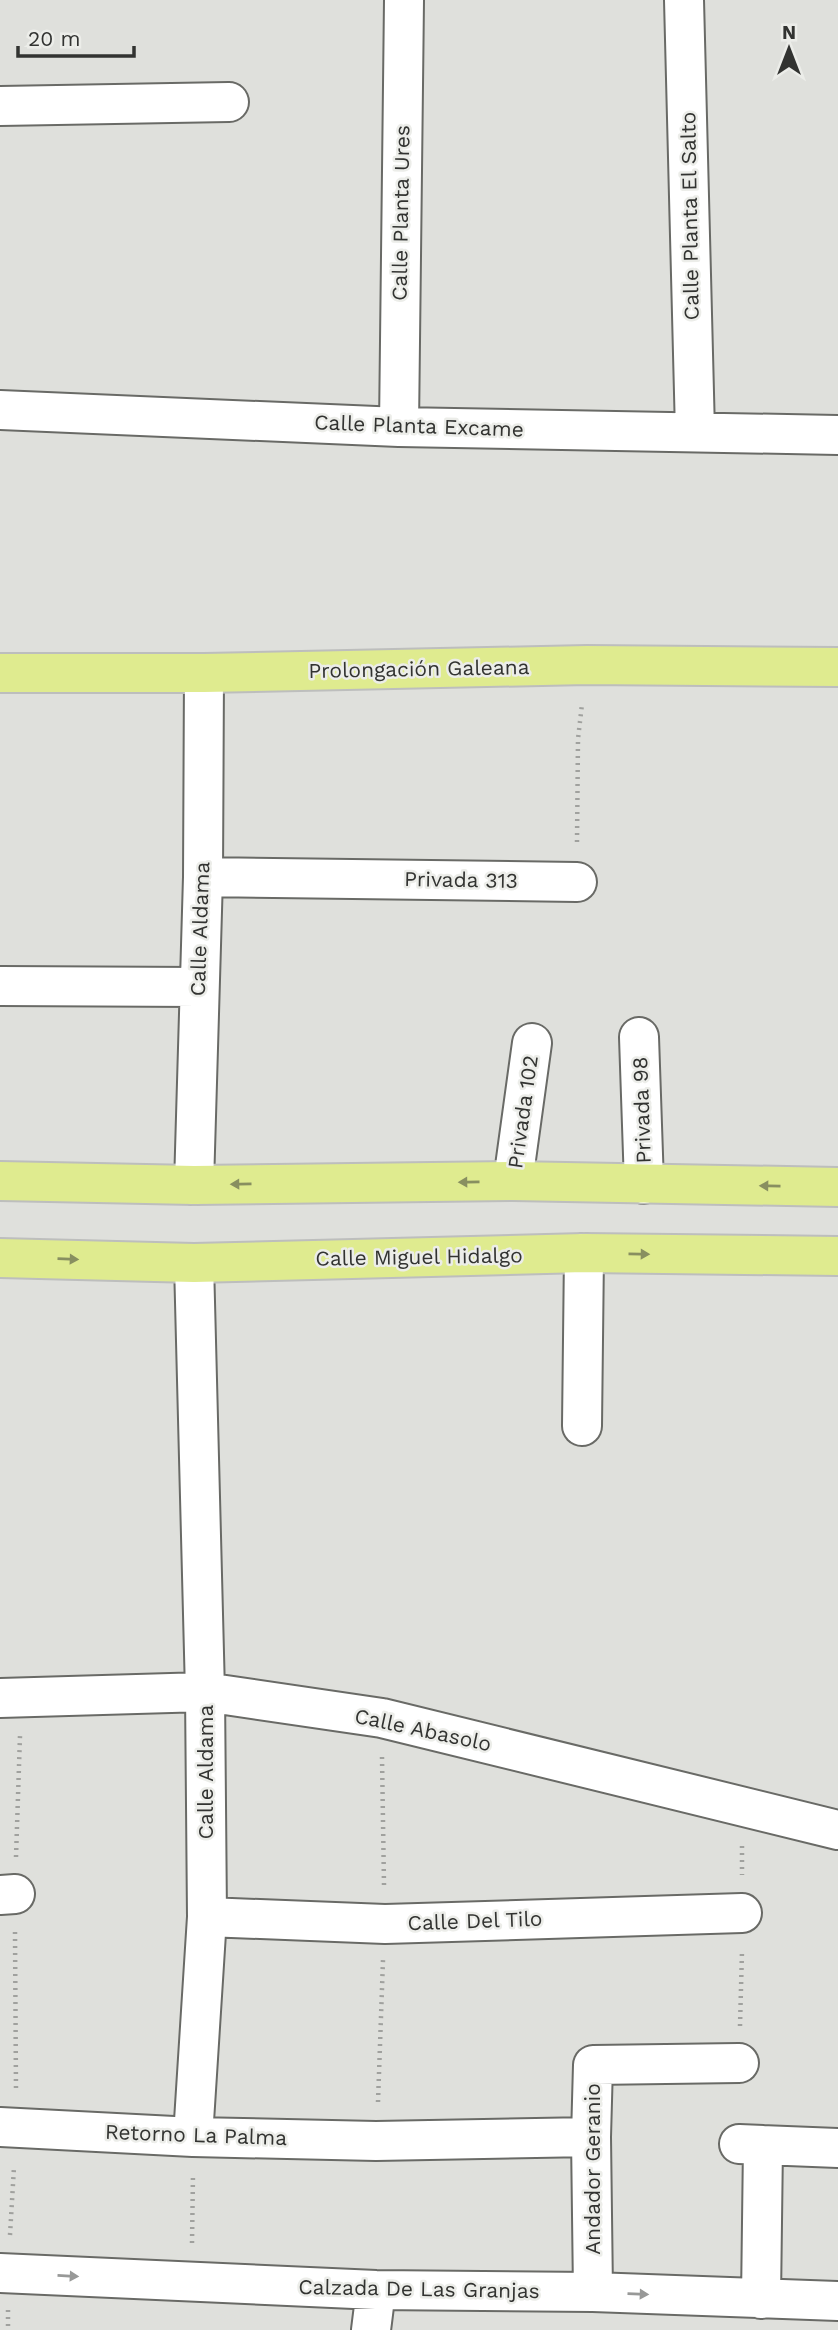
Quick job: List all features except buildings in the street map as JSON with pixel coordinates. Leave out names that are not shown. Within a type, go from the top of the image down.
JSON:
[{"type":"main road","name":"Prolongación Galeana","points":[[0,673],[204,673],[587,665],[838,667]]},
{"type":"main road","points":[[0,1181],[194,1185],[513,1181],[838,1187]]},
{"type":"main road","name":"Calle Miguel Hidalgo","points":[[0,1258],[194,1263],[584,1253],[838,1256]]},
{"type":"street","name":"Calle Planta Ures","points":[[399,427],[404,0]]},
{"type":"street","name":"Calle Planta El Salto","points":[[684,0],[695,432]]},
{"type":"street","points":[[0,106],[229,102]]},
{"type":"street","name":"Calle Planta Excame","points":[[0,410],[399,427],[838,435]]},
{"type":"street","name":"Calle Aldama","points":[[194,1185],[203,877],[204,673]]},
{"type":"street","name":"Privada 313","points":[[203,877],[577,881]]},
{"type":"street","points":[[0,986],[198,987]]},
{"type":"street","name":"Privada 98","points":[[639,1037],[644,1184]]},
{"type":"street","name":"Privada 102","points":[[513,1181],[532,1043]]},
{"type":"street","points":[[582,1426],[584,1253]]},
{"type":"street","name":"Calle Aldama","points":[[193,2137],[207,1917],[205,1692],[194,1263]]},
{"type":"street","name":"Calle Abasolo","points":[[11,1698],[205,1692],[382,1718],[838,1829]]},
{"type":"street","name":"Calle Del Tilo","points":[[207,1917],[385,1924],[743,1913]]},
{"type":"street","name":"Andador Geranio","points":[[593,2292],[593,2065],[739,2063]]},
{"type":"street","name":"Retorno La Palma","points":[[8,2128],[193,2137],[376,2141],[592,2137]]},
{"type":"street","points":[[761,2298],[751,2145],[838,2148]]},
{"type":"street","name":"Calzada De Las Granjas","points":[[4,2274],[376,2290],[593,2292],[838,2301]]},
{"type":"street","points":[[371,2330],[376,2290]]},
{"type":"path","points":[[577,881],[578,739]]},
{"type":"path","points":[[8,2330],[4,2274],[8,2128],[7,1894],[11,1698]]},
{"type":"path","points":[[739,2063],[743,1913],[742,1806]]},
{"type":"path","points":[[191,2282],[193,2137]]}]
